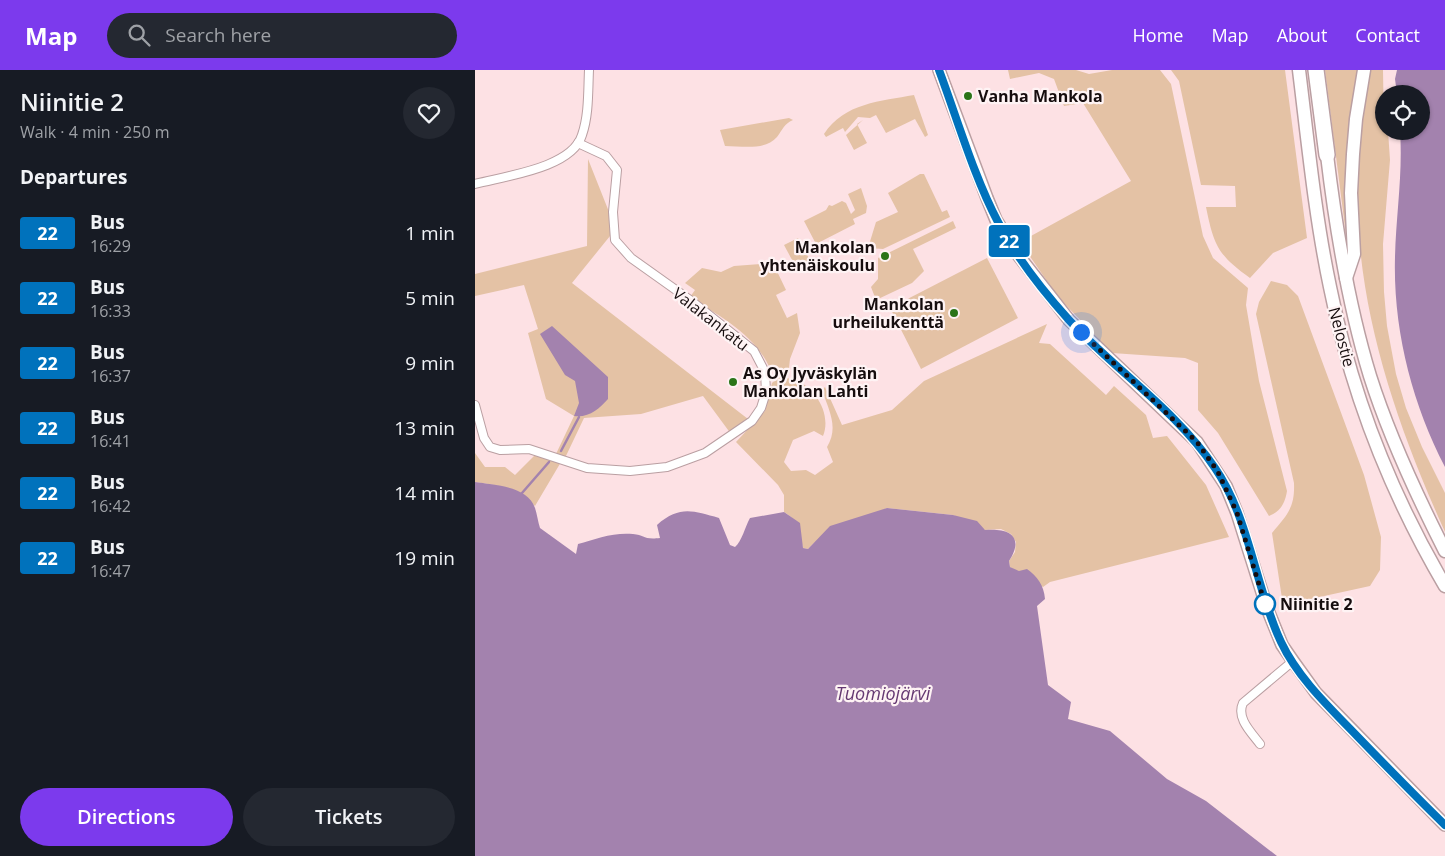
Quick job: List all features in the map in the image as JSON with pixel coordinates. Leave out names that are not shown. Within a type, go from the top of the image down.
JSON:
[{"type":"highway","name":"Nelostie","points":[[1299,70],[1321,241],[1345,352],[1359,397],[1384,464],[1416,535],[1445,586]]},
{"type":"highway","name":"Nelostie","points":[[1316,70],[1345,280],[1371,378],[1398,452],[1445,551]]},
{"type":"highway","points":[[1345,280],[1354,254],[1351,193],[1353,154],[1356,119],[1364,70]]},
{"type":"main road","points":[[939,70],[987,198],[1017,255],[1069,320],[1197,442],[1218,472],[1237,513],[1267,608],[1282,645],[1293,662],[1315,693],[1445,825]]},
{"type":"street","points":[[475,184],[556,162],[571,152],[582,135],[589,70]]},
{"type":"street","name":"Valakankatu","points":[[475,405],[484,438],[490,447],[499,450],[529,449],[587,468],[630,471],[667,467],[705,453],[752,421],[761,408],[766,392],[766,382],[761,361],[733,333],[631,258],[615,240],[613,212],[617,170],[610,159],[578,143]]},
{"type":"street","points":[[1259,744],[1240,716],[1240,710],[1243,703],[1293,662]]},
{"type":"shaded area","points":[[1008,70],[1076,70],[1089,74],[1112,70],[1160,70],[1171,84],[1203,236],[1213,258],[1248,288],[1246,305],[1259,381],[1287,491],[1282,506],[1277,512],[1269,516],[1218,433],[1198,410],[1198,363],[1185,358],[1112,353],[1058,297],[1020,242],[1131,181],[1083,103],[1064,106],[1054,79],[1039,73],[1010,79]]},
{"type":"shaded area","points":[[1171,70],[1285,70],[1307,238],[1273,253],[1250,278],[1224,256],[1215,241],[1206,207],[1236,207],[1235,186],[1201,185],[1179,81]]},
{"type":"shaded area","points":[[1325,70],[1359,70],[1347,243]]},
{"type":"shaded area","points":[[1369,70],[1383,70],[1383,85],[1375,85],[1375,140],[1389,140],[1390,160],[1383,244],[1387,326],[1396,374],[1406,408],[1422,447],[1445,493],[1445,532],[1400,420],[1382,363],[1369,307],[1360,250],[1357,191],[1360,132]]},
{"type":"shaded area","points":[[914,95],[928,135],[925,137],[915,119],[886,133],[876,115],[870,118],[858,117],[845,132],[843,128],[826,137],[824,134],[842,116],[864,105]]},
{"type":"shaded area","points":[[789,118],[793,120],[786,125],[777,137],[760,146],[725,146],[720,130]]},
{"type":"shaded area","points":[[857,125],[867,143],[854,150],[846,135]]},
{"type":"shaded area","points":[[588,159],[617,232],[610,236],[572,283],[748,419],[731,434],[703,396],[641,414],[584,418],[565,458],[556,454],[574,416],[546,399],[528,333],[538,329],[524,285],[475,296],[475,274],[587,246]]},
{"type":"shaded area","points":[[920,174],[924,174],[942,212],[947,210],[950,217],[883,249],[868,248],[876,222],[898,212],[888,193]]},
{"type":"shaded area","points":[[861,188],[867,206],[866,213],[853,219],[855,224],[816,244],[804,221],[826,210],[829,205],[832,206],[842,201],[846,203],[851,214],[855,210],[848,194]]},
{"type":"shaded area","points":[[953,221],[956,228],[913,249],[924,271],[912,283],[876,300],[871,287],[878,279],[878,258]]},
{"type":"shaded area","points":[[798,238],[812,264],[798,271],[784,245]]},
{"type":"shaded area","name":"Mankolan urheilukenttä","points":[[987,258],[1018,318],[921,369],[890,308]]},
{"type":"shaded area","points":[[773,263],[786,290],[776,295],[787,318],[797,313],[800,333],[790,359],[789,368],[778,371],[770,369],[756,346],[736,327],[690,297],[695,290],[685,283],[702,268],[721,272],[734,266]]},
{"type":"shaded area","points":[[1271,281],[1287,285],[1298,296],[1364,475],[1381,537],[1380,570],[1370,586],[1283,605],[1272,533],[1289,511],[1293,499],[1294,483],[1256,314],[1259,302]]},
{"type":"shaded area","points":[[1047,324],[1039,343],[1050,344],[1106,395],[1114,386],[1146,415],[1153,438],[1167,436],[1206,485],[1229,537],[1050,582],[1043,587],[1010,567],[1009,561],[1015,552],[1016,542],[1011,534],[1001,529],[985,530],[953,515],[887,508],[814,543],[808,549],[803,548],[799,527],[795,520],[784,512],[784,495],[778,485],[736,442],[765,411],[772,383],[778,377],[793,379],[815,394],[823,410],[825,428],[823,436],[814,431],[793,440],[784,462],[791,471],[806,470],[815,475],[833,462],[827,447],[831,440],[833,426],[822,390],[825,387],[842,425],[892,410],[924,381]]},
{"type":"shaded area","points":[[475,453],[485,467],[505,467],[515,475],[536,454],[561,462],[535,506],[521,495],[507,488],[475,482]]},
{"type":"water","points":[[1397,70],[1445,70],[1445,467],[1433,443],[1414,392],[1401,339],[1395,284],[1401,162],[1400,140],[1430,140],[1430,85],[1396,85]]},
{"type":"water","points":[[552,326],[608,377],[608,399],[597,409],[584,416],[574,416],[579,403],[575,381],[565,375],[540,334]]},
{"type":"water","name":"Tuomiojärvi","points":[[475,482],[509,488],[525,495],[535,508],[540,528],[576,554],[578,544],[612,535],[633,534],[647,538],[660,538],[657,525],[673,514],[687,511],[719,518],[730,545],[735,547],[742,538],[750,518],[784,512],[800,523],[803,548],[808,549],[830,526],[887,508],[953,515],[977,521],[985,530],[1007,532],[1015,540],[1014,552],[1009,561],[1010,567],[1019,571],[1027,569],[1042,585],[1045,599],[1037,606],[1048,685],[1071,702],[1068,719],[1110,731],[1167,779],[1206,801],[1277,856],[475,856]]},
{"type":"waterway","points":[[561,451],[579,417]]},
{"type":"waterway","points":[[522,493],[549,462]]},
{"type":"bus line","name":"22","points":[[939,70],[987,198],[1004,234],[1017,255],[1069,320],[1197,442],[1226,486],[1237,513],[1257,580],[1274,627],[1282,645],[1293,662],[1315,693],[1445,825]]},
{"type":"place","name":"Vanha Mankola","points":[[968,96]]},
{"type":"place","name":"Mankolan yhtenäiskoulu","points":[[885,256]]},
{"type":"place","name":"Mankolan urheilukenttä","points":[[954,313]]},
{"type":"place","name":"As Oy Jyväskylän Mankolan Lahti","points":[[733,382]]},
{"type":"place","name":"Niinitie 2","points":[[1265,604]]},
{"type":"route","points":[[1081,332],[1197,442],[1218,472],[1237,513],[1265,604]]}]
